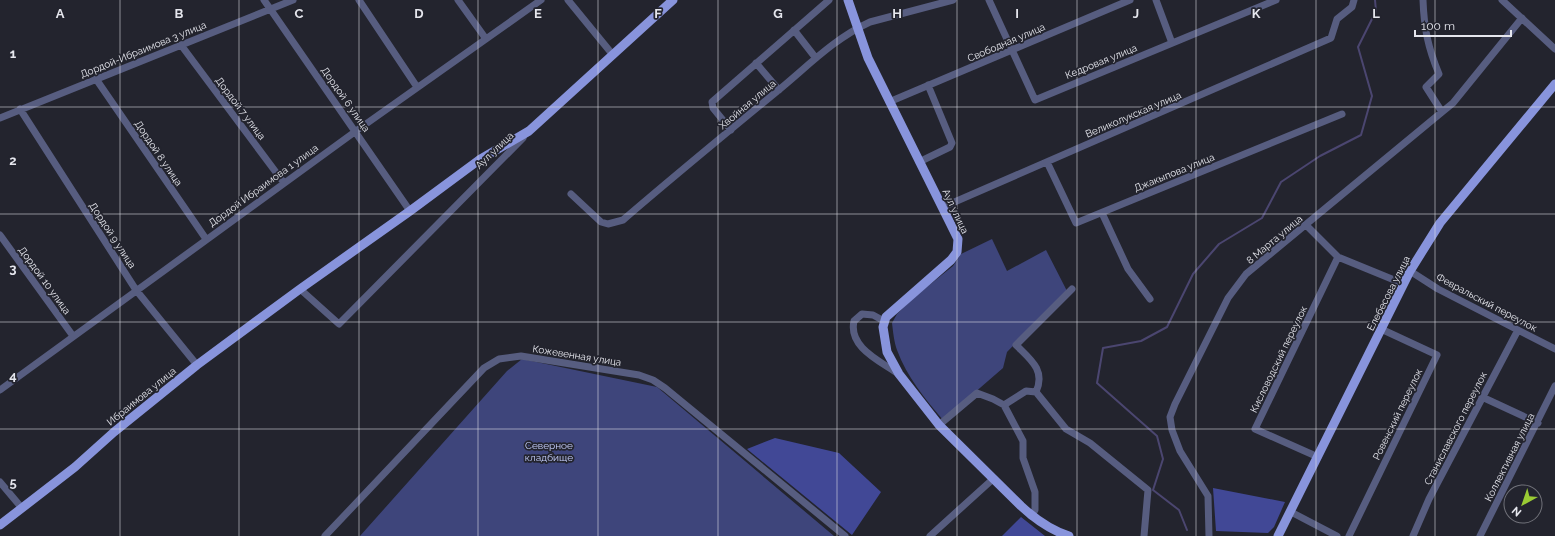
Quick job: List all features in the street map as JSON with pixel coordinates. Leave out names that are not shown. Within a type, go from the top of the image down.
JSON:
[{"type":"main road","name":"Аул улица","points":[[529,131],[673,0]]},
{"type":"main road","name":"Аул улица","points":[[848,0],[868,58],[956,233],[958,244],[957,252],[951,260],[889,313],[884,321]]},
{"type":"main road","name":"Елебесова улица","points":[[1278,536],[1410,271],[1440,223],[1555,84]]},
{"type":"main road","name":"Ибраимова улица","points":[[0,525],[20,507],[75,467],[114,432],[197,365],[479,160],[529,131]]},
{"type":"main road","points":[[884,321],[883,327],[887,352],[899,374],[939,425],[1031,516],[1054,531],[1069,536]]},
{"type":"street","name":"Дордой 6 улица","points":[[264,0],[410,211]]},
{"type":"street","name":"Дордой-Ибраимова 3 улица","points":[[0,118],[293,0]]},
{"type":"street","points":[[358,0],[417,87]]},
{"type":"street","points":[[458,0],[486,39]]},
{"type":"street","name":"Дордой Ибраимова 1 улица","points":[[0,390],[206,239],[541,0]]},
{"type":"street","points":[[568,0],[612,55]]},
{"type":"street","points":[[731,130],[713,108],[712,102],[830,0]]},
{"type":"street","name":"Хвойная улица","points":[[571,194],[601,222],[608,224],[623,220],[779,90],[815,57],[857,28],[870,22],[953,0]]},
{"type":"street","name":"Кедровая улица","points":[[990,0],[1011,50],[1035,100],[1276,0]]},
{"type":"street","name":"Свободная улица","points":[[889,102],[1130,0]]},
{"type":"street","points":[[1156,0],[1172,43]]},
{"type":"street","name":"Великолукская улица","points":[[943,207],[1331,38],[1337,19],[1352,7],[1354,0]]},
{"type":"street","points":[[1423,0],[1424,22],[1429,49],[1440,74],[1426,87],[1442,112]]},
{"type":"street","points":[[1502,0],[1555,49]]},
{"type":"street","name":"8 Марта улица","points":[[1209,536],[1208,496],[1180,451],[1172,430],[1170,417],[1175,404],[1228,298],[1246,274],[1453,103],[1522,18]]},
{"type":"street","points":[[794,30],[815,57]]},
{"type":"street","name":"Дордой 7 улица","points":[[181,45],[284,183]]},
{"type":"street","points":[[756,63],[779,90]]},
{"type":"street","name":"Дордой 8 улица","points":[[96,79],[206,239]]},
{"type":"street","points":[[919,162],[950,147],[952,143],[928,85]]},
{"type":"street","name":"Дордой 9 улица","points":[[20,109],[136,290],[197,365]]},
{"type":"street","name":"Джакыпова улица","points":[[1047,162],[1076,223],[1342,114]]},
{"type":"street","name":"Аул улица","points":[[300,289],[339,324],[529,131]]},
{"type":"street","points":[[1102,212],[1128,269],[1150,299]]},
{"type":"street","points":[[1306,224],[1338,257],[1404,284]]},
{"type":"street","name":"Дордой 10 улица","points":[[0,235],[73,336]]},
{"type":"street","name":"Кисловодский переулок","points":[[1318,457],[1255,429],[1338,257]]},
{"type":"street","name":"Февральский переулок","points":[[1410,271],[1438,289],[1555,350]]},
{"type":"street","points":[[1036,392],[1039,385],[1036,364],[1016,345],[1072,289]]},
{"type":"street","points":[[884,321],[873,315],[862,314],[854,321],[854,334],[858,342],[868,352],[899,374]]},
{"type":"street","name":"Ровенский переулок","points":[[1349,536],[1437,355],[1381,329]]},
{"type":"street","name":"Станиславского переулок","points":[[1412,536],[1429,499],[1518,330]]},
{"type":"street","name":"Кожевенная улица","points":[[325,536],[484,368],[499,359],[521,356],[639,375],[653,380],[698,414],[845,536]]},
{"type":"street","name":"Коллективная улица","points":[[1480,536],[1555,386]]},
{"type":"street","points":[[1004,405],[1026,391],[1036,392],[1066,429],[1090,443],[1148,490],[1144,536]]},
{"type":"street","points":[[939,425],[977,393],[993,398],[1004,405],[1023,441],[1023,458],[1035,492],[1035,510],[1031,516]]},
{"type":"street","points":[[1482,397],[1538,422]]},
{"type":"street","points":[[930,536],[993,479]]},
{"type":"street","points":[[0,482],[20,507]]},
{"type":"street","points":[[1291,512],[1337,536]]},
{"type":"green space","points":[[992,239],[1007,271],[1046,250],[1067,291],[1007,352],[1003,368],[943,420],[923,396],[901,360],[896,347],[892,323],[897,314],[912,299],[953,266],[961,254]]},
{"type":"green space","name":"Северное кладбище","points":[[522,359],[657,387],[834,536],[360,536],[507,371]]},
{"type":"shaded area","points":[[775,438],[839,453],[881,492],[852,535],[747,449]]},
{"type":"shaded area","points":[[1213,488],[1285,502],[1274,527],[1268,533],[1216,531]]},
{"type":"shaded area","points":[[1021,517],[1045,536],[1002,536]]},
{"type":"waterway","points":[[1187,530],[1179,510],[1153,490],[1163,459],[1157,436],[1097,383],[1103,348],[1141,341],[1167,327],[1193,274],[1219,244],[1262,218],[1281,182],[1320,156],[1361,135],[1372,96],[1358,47],[1376,11],[1375,0]]}]
